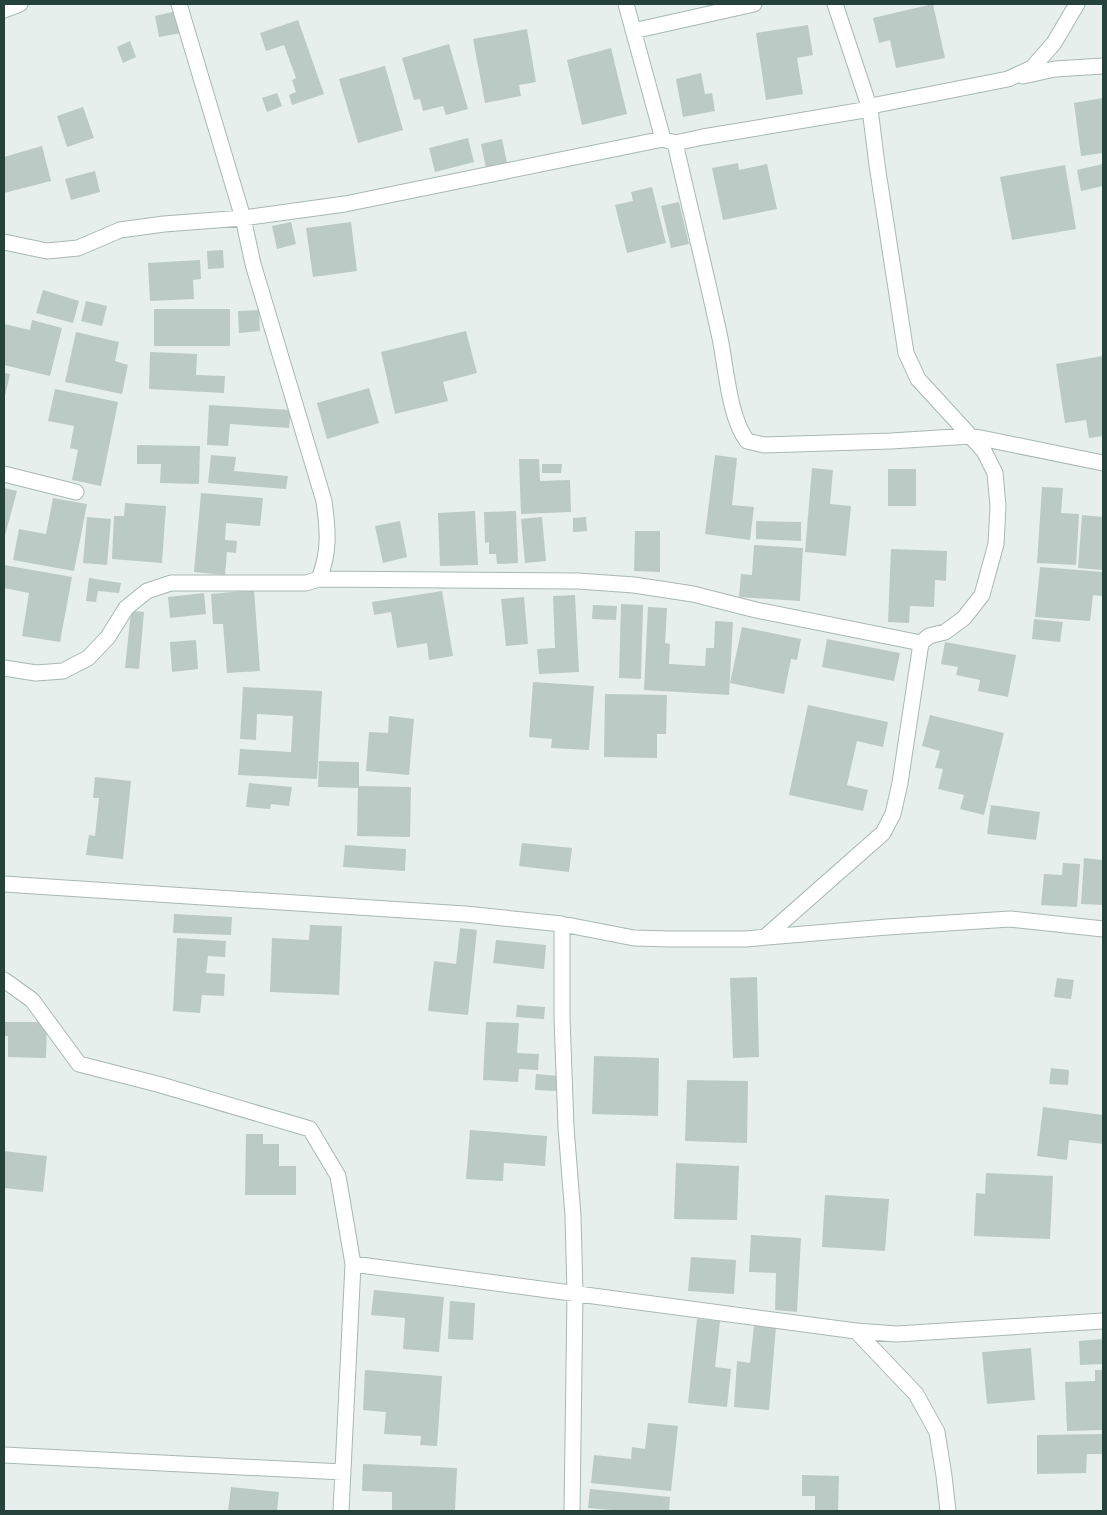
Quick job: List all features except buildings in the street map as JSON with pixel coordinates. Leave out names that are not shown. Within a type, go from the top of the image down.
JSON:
[{"type":"street","points":[[4,10],[20,4]]},
{"type":"street","points":[[180,4],[243,218],[253,264],[324,501],[328,537],[324,566],[319,579]]},
{"type":"street","points":[[626,4],[669,141],[720,337],[732,402],[739,427],[747,441],[764,445],[891,441],[971,436],[1103,463]]},
{"type":"street","points":[[633,31],[754,4]]},
{"type":"street","points":[[766,937],[883,833],[893,814],[900,783],[921,643],[929,636],[945,632],[964,618],[982,595],[996,544],[998,506],[995,473],[984,451],[918,379],[906,353],[870,110],[835,4]]},
{"type":"street","points":[[1008,79],[1032,68],[1054,43],[1077,4]]},
{"type":"street","points":[[4,242],[47,251],[78,248],[120,230],[164,224],[243,218],[345,204],[669,141],[870,110],[876,105],[1055,69],[1103,66]]},
{"type":"street","points":[[4,474],[76,492]]},
{"type":"street","points":[[4,668],[36,673],[63,671],[88,658],[108,637],[126,608],[147,590],[171,583],[306,583],[319,579],[578,581],[634,585],[692,594],[756,610],[921,643]]},
{"type":"street","points":[[4,884],[465,914],[562,924],[634,938],[766,937],[1010,919],[1103,929]]},
{"type":"street","points":[[562,924],[562,1018],[573,1216],[575,1293],[572,1511]]},
{"type":"street","points":[[4,980],[32,1000],[79,1064],[161,1085],[310,1129],[338,1176],[353,1264],[342,1511]]},
{"type":"street","points":[[353,1264],[856,1331],[897,1334],[1103,1321]]},
{"type":"street","points":[[856,1331],[916,1394],[937,1432],[948,1511]]},
{"type":"street","points":[[4,1455],[343,1472]]}]
